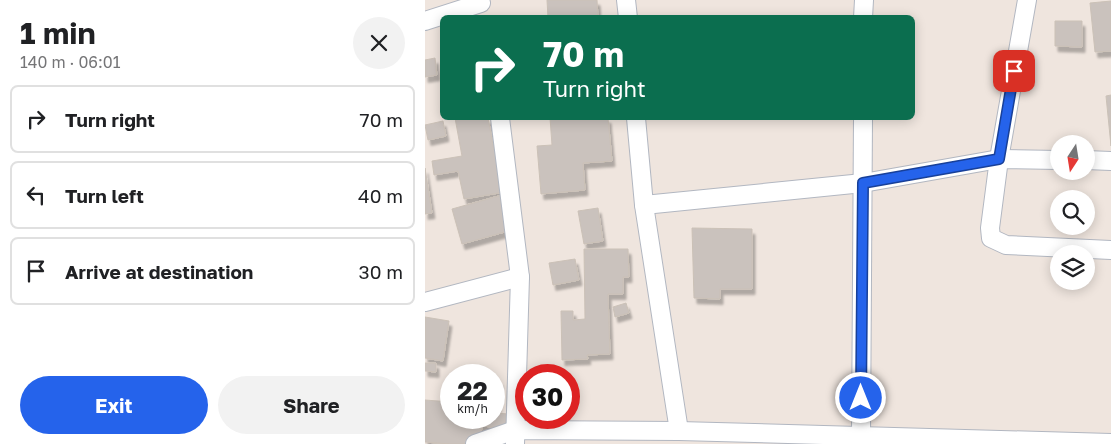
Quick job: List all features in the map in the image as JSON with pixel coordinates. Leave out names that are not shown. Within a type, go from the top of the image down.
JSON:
[{"type":"street","points":[[626,0],[628,15]]},
{"type":"street","points":[[863,15],[864,0]]},
{"type":"street","points":[[1027,0],[999,159],[989,228],[991,238],[1006,245],[1111,250]]},
{"type":"street","points":[[449,15],[482,7]]},
{"type":"street","points":[[425,21],[440,17]]},
{"type":"street","points":[[500,120],[520,277],[515,437]]},
{"type":"street","points":[[637,120],[644,205],[679,431]]},
{"type":"street","points":[[861,436],[863,120]]},
{"type":"street","points":[[644,205],[863,183],[999,159],[1050,160]]},
{"type":"street","points":[[1095,160],[1111,161]]},
{"type":"street","points":[[425,302],[520,277]]},
{"type":"street","points":[[475,444],[515,437],[620,438],[679,431],[1111,443]]},
{"type":"building","points":[[547,0],[597,0],[598,15],[548,15]]},
{"type":"building","points":[[1111,1],[1111,51],[1095,52],[1090,3]]},
{"type":"building","points":[[1055,21],[1082,21],[1082,47],[1055,46]]},
{"type":"building","points":[[435,58],[437,75],[425,77],[425,60]]},
{"type":"building","points":[[1111,95],[1111,146],[1106,96]]},
{"type":"building","points":[[455,120],[488,120],[494,150],[507,147],[505,192],[464,199],[458,171],[434,175],[432,161],[462,156]]},
{"type":"building","points":[[550,120],[608,120],[612,161],[583,163],[585,190],[541,194],[537,146],[552,145]]},
{"type":"building","points":[[443,121],[446,136],[428,140],[425,125]]},
{"type":"building","points":[[425,168],[432,213],[425,214]]},
{"type":"building","points":[[509,193],[519,228],[462,244],[452,209]]},
{"type":"building","points":[[598,208],[603,241],[584,244],[578,211]]},
{"type":"building","points":[[692,228],[752,229],[752,289],[720,289],[720,299],[694,298]]},
{"type":"building","points":[[584,249],[628,249],[629,277],[623,277],[623,294],[608,294],[610,354],[587,355],[588,359],[562,360],[561,311],[573,311],[573,320],[585,319]]},
{"type":"building","points":[[575,259],[579,280],[553,285],[549,263]]},
{"type":"building","points":[[626,303],[629,313],[615,317],[613,307]]},
{"type":"building","points":[[425,317],[449,321],[443,361],[425,358]]},
{"type":"building","points":[[425,363],[436,363],[436,372],[425,371]]},
{"type":"building","points":[[425,400],[440,401],[440,429],[482,429],[480,444],[425,442]]},
{"type":"building","points":[[505,414],[515,415],[515,429],[532,429],[532,431],[505,428]]},
{"type":"route","points":[[861,398],[863,183],[999,159],[1014,71]]}]
